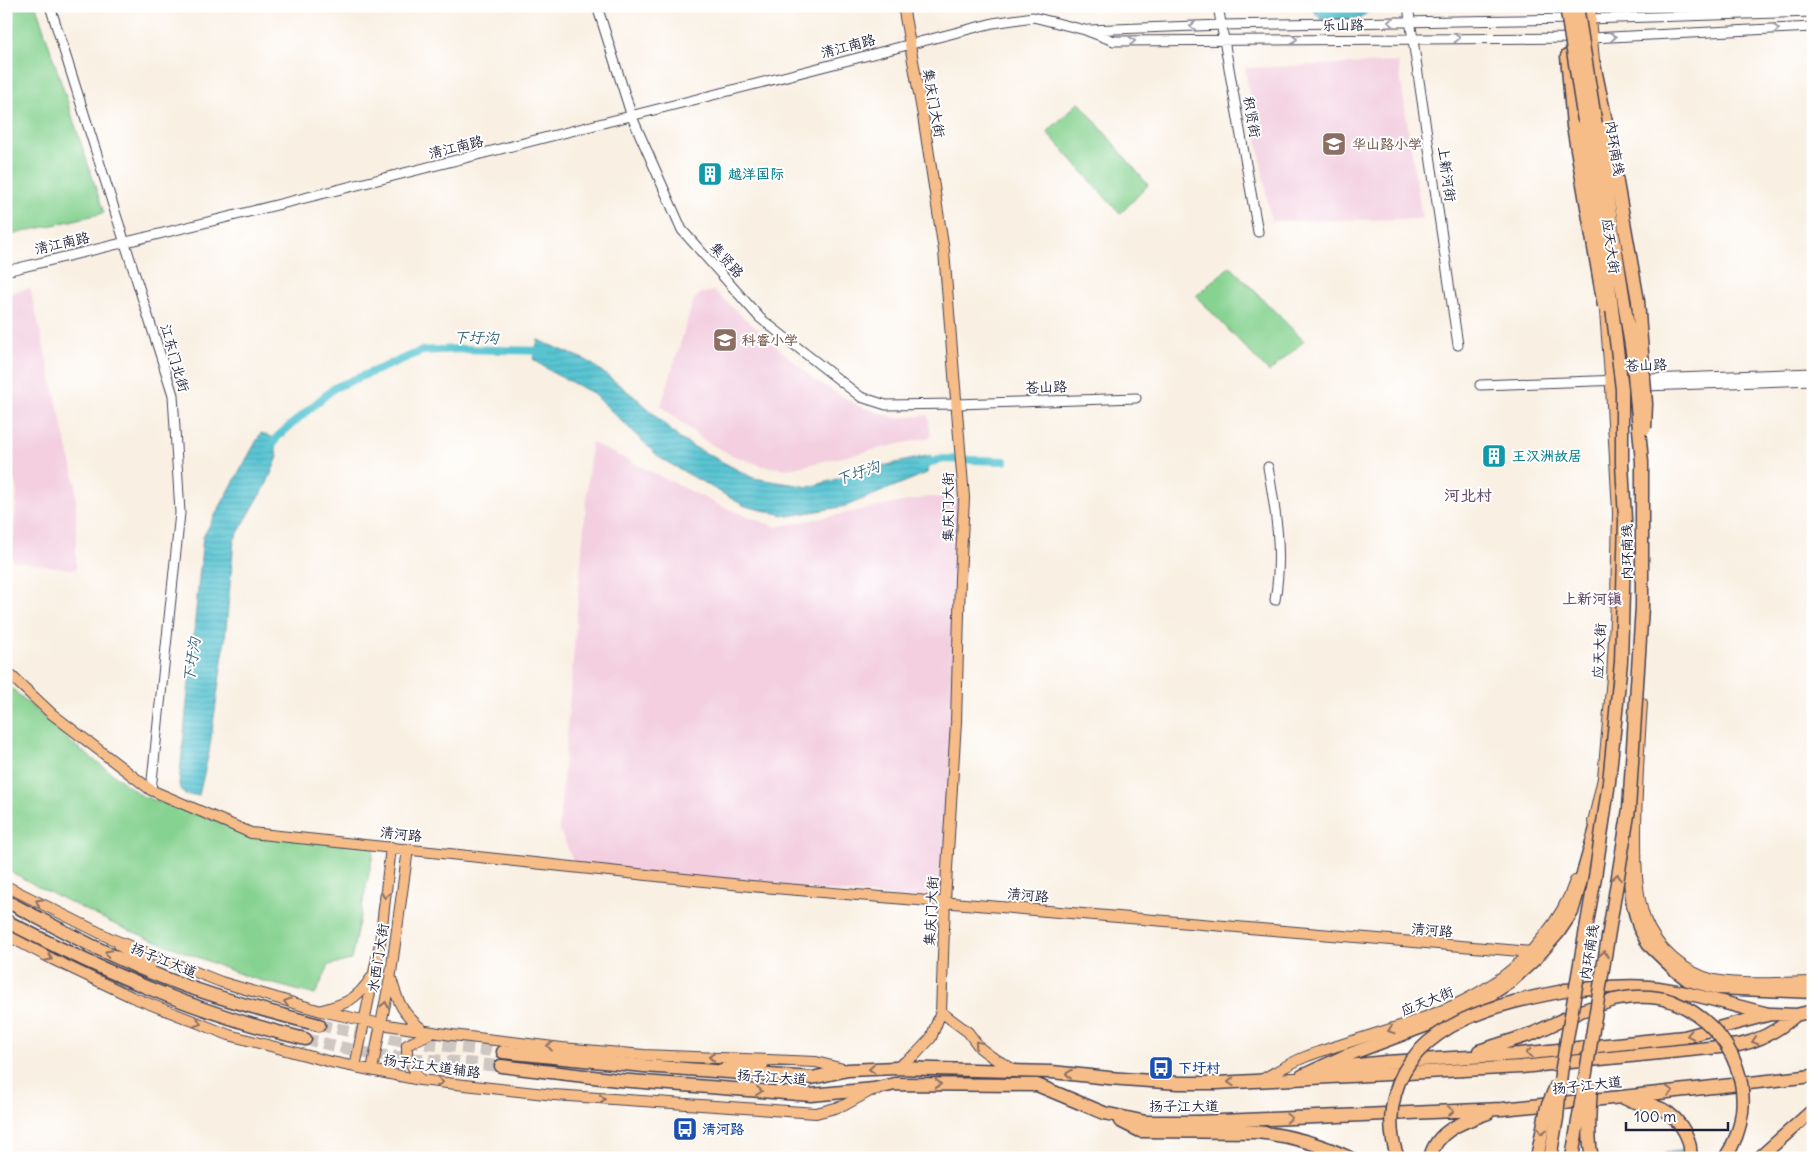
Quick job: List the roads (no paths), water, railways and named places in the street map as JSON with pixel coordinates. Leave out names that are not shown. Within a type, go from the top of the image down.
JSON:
[{"type":"highway","name":"内环南线","points":[[1550,1158],[1557,1118],[1561,1073],[1595,877],[1609,782],[1621,662],[1625,519],[1620,371],[1607,268],[1566,6]]},
{"type":"highway","name":"内环南线","points":[[1572,1158],[1628,809],[1642,607],[1642,462],[1632,352],[1577,6]]},
{"type":"highway","points":[[1586,6],[1590,19]]},
{"type":"highway","points":[[1568,56],[1574,126],[1612,354],[1622,464]]},
{"type":"highway","points":[[1594,64],[1608,126],[1638,301],[1646,404],[1642,462]]},
{"type":"highway","points":[[1298,1079],[1345,1056],[1400,1036],[1476,1004],[1510,982],[1533,955],[1558,933],[1572,912],[1609,782]]},
{"type":"highway","points":[[1628,809],[1628,866],[1633,905],[1639,926],[1648,944],[1688,980],[1717,988],[1813,992]]},
{"type":"highway","name":"扬子江大道","points":[[6,901],[119,959],[209,994],[319,1024]]},
{"type":"highway","points":[[6,921],[67,952],[192,1006],[274,1032],[305,1039]]},
{"type":"highway","points":[[1398,1158],[1391,1128],[1392,1106],[1403,1074],[1417,1052],[1432,1039],[1472,1016],[1510,1002],[1564,990],[1629,987],[1648,987],[1694,994],[1733,1006],[1771,1014]]},
{"type":"highway","points":[[1458,1057],[1532,1034],[1581,1011],[1614,1000],[1634,996],[1669,1001],[1699,1016],[1710,1024],[1736,1062],[1740,1078],[1742,1118],[1736,1138],[1725,1158]]},
{"type":"highway","name":"扬子江大道","points":[[1298,1079],[1348,1066],[1520,1054],[1684,1037],[1771,1014],[1796,1016],[1813,1011]]},
{"type":"highway","name":"扬子江大道","points":[[503,1052],[576,1060],[812,1078],[848,1070],[896,1068],[1052,1072],[1178,1083],[1298,1079],[1521,1067],[1740,1045],[1767,1037],[1796,1016]]},
{"type":"highway","points":[[1592,1034],[1588,1125],[1589,1146],[1592,1158]]},
{"type":"highway","name":"扬子江大道","points":[[501,1066],[618,1080],[811,1096],[874,1089],[895,1084],[1036,1085],[1104,1113],[1146,1122],[1198,1122],[1502,1108],[1813,1076]]},
{"type":"highway","points":[[1537,1158],[1547,1107],[1561,1073]]},
{"type":"highway","points":[[1622,1097],[1663,1110],[1678,1122],[1688,1140],[1691,1152],[1690,1158]]},
{"type":"highway","points":[[1430,1158],[1434,1147],[1448,1131],[1460,1123],[1502,1108]]},
{"type":"highway","points":[[1759,1158],[1813,1110]]},
{"type":"highway","points":[[1104,1113],[1140,1131],[1275,1134],[1307,1141],[1350,1158]]},
{"type":"main road","name":"集庆门大街","points":[[896,1068],[916,1054],[931,1038],[941,1012],[945,901],[956,722],[959,588],[964,498],[944,251],[903,6]]},
{"type":"main road","name":"应天大街","points":[[1260,1080],[1304,1058],[1395,1028],[1461,1003],[1495,982],[1533,955],[1555,923],[1571,893],[1586,849],[1603,778],[1612,677],[1618,512],[1611,384],[1601,269],[1561,6]]},
{"type":"main road","name":"应天大街","points":[[1592,6],[1590,19],[1594,64],[1626,268],[1641,382],[1648,527],[1648,581],[1636,824],[1639,898],[1646,920],[1655,938],[1665,951],[1693,972],[1714,980],[1813,982]]},
{"type":"main road","name":"清河路","points":[[6,671],[52,714],[150,790],[251,833],[741,885],[945,901],[1533,955]]},
{"type":"main road","name":"水西门大街","points":[[355,1067],[380,944],[391,847]]},
{"type":"main road","name":"水西门大街","points":[[372,1070],[390,977],[408,849]]},
{"type":"main road","points":[[6,886],[112,939],[221,982],[320,1011],[364,1021],[562,1048],[644,1055],[816,1062],[848,1070]]},
{"type":"main road","name":"扬子江大道辅路","points":[[6,935],[132,997],[229,1035],[331,1062],[420,1080],[554,1095],[816,1113],[843,1106],[874,1089]]},
{"type":"main road","points":[[112,939],[163,976]]},
{"type":"main road","points":[[320,1011],[342,1005],[362,991],[374,973]]},
{"type":"main road","points":[[390,977],[398,1003],[412,1021],[429,1031]]},
{"type":"main road","points":[[102,983],[161,993]]},
{"type":"main road","points":[[941,1012],[968,1032],[980,1048],[1017,1071]]},
{"type":"main road","points":[[420,1080],[407,1057],[407,1045],[429,1031]]},
{"type":"main road","points":[[710,1071],[786,1061]]},
{"type":"street","name":"江东门北街","points":[[50,6],[173,394],[180,513],[150,790]]},
{"type":"street","name":"集贤路","points":[[597,6],[632,117],[682,230],[760,318],[861,397],[886,405],[957,404]]},
{"type":"street","name":"积贤街","points":[[1218,6],[1258,232]]},
{"type":"street","name":"上新河街","points":[[1408,6],[1458,345]]},
{"type":"street","name":"乐山路","points":[[1085,30],[1222,25],[1590,19],[1813,12]]},
{"type":"street","name":"乐山路","points":[[910,44],[993,23],[1033,17],[1085,30],[1114,42],[1591,38],[1813,27]]},
{"type":"street","name":"清江南路","points":[[6,271],[632,117],[910,44]]},
{"type":"street","name":"苍山路","points":[[1480,385],[1611,384],[1813,373]]},
{"type":"street","name":"苍山路","points":[[1641,382],[1813,380]]},
{"type":"street","name":"苍山路","points":[[957,404],[1136,398]]},
{"type":"street","points":[[1268,467],[1278,526],[1279,577],[1276,600]]},
{"type":"water","points":[[1309,6],[1374,6],[1361,18],[1323,21]]},
{"type":"water","points":[[538,340],[588,361],[640,401],[681,440],[753,478],[809,487],[883,466],[931,455],[927,473],[846,506],[788,516],[745,506],[660,458],[593,393],[553,373],[533,359]]},
{"type":"water","points":[[261,433],[272,437],[278,457],[267,483],[234,540],[225,640],[209,752],[199,795],[185,795],[179,785],[203,537]]},
{"type":"water","points":[[1680,1151],[1716,1158],[1660,1158],[1666,1153]]},
{"type":"waterway","name":"下圩沟","points":[[270,449],[278,436],[334,388],[422,351],[457,349],[545,351]]},
{"type":"waterway","name":"下圩沟","points":[[921,465],[942,459],[1004,461]]},
{"type":"tunnel","points":[[319,1025],[400,1041],[503,1052]]},
{"type":"tunnel","points":[[305,1039],[375,1055],[501,1066]]},
{"type":"place","name":"华山路小学","points":[[1334,144]]},
{"type":"place","name":"越洋国际","points":[[710,174]]},
{"type":"place","name":"科睿小学","points":[[725,340]]},
{"type":"place","name":"王汉洲故居","points":[[1494,456]]},
{"type":"place","name":"下圩村","points":[[1161,1068]]},
{"type":"place","name":"清河路","points":[[685,1129]]},
{"type":"district","name":"河北村","points":[[1468,495]]},
{"type":"district","name":"上新河镇","points":[[1592,599]]}]
